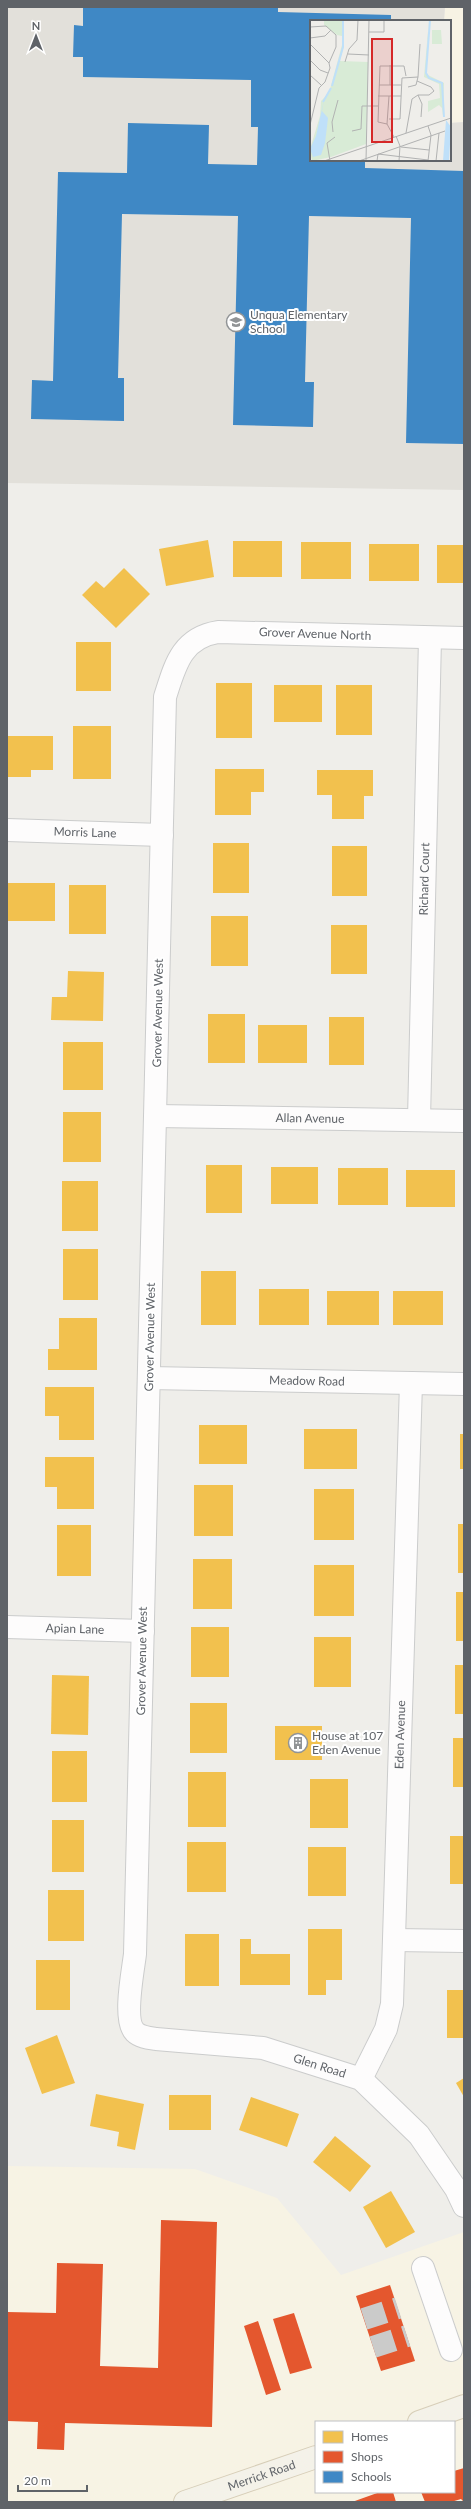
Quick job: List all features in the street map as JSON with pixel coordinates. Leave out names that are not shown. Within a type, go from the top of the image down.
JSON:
[{"type":"main road","points":[[422,2421],[464,2406]]},
{"type":"main road","name":"Merrick Road","points":[[185,2502],[315,2457]]},
{"type":"street","name":"Grover Avenue North","points":[[177,661],[193,641],[205,634],[218,632],[464,638]]},
{"type":"street","name":"Richard Court","points":[[419,1120],[430,638]]},
{"type":"street","name":"Grover Avenue West","points":[[129,2015],[135,1954],[165,697],[177,661]]},
{"type":"street","name":"Morris Lane","points":[[7,830],[162,835]]},
{"type":"street","name":"Allan Avenue","points":[[156,1116],[464,1121]]},
{"type":"street","name":"Meadow Road","points":[[149,1378],[464,1384]]},
{"type":"street","name":"Eden Avenue","points":[[361,2079],[386,2029],[392,2004],[411,1383]]},
{"type":"street","name":"Apian Lane","points":[[7,1627],[143,1631]]},
{"type":"street","points":[[395,1940],[464,1941]]},
{"type":"street","name":"Glen Road","points":[[129,2015],[131,2025],[135,2033],[156,2040],[263,2048],[361,2079],[419,2135],[456,2189],[464,2206]]},
{"type":"street","points":[[423,2268],[451,2350]]},
{"type":"shaded area","name":"Unqua Elementary School","points":[[7,7],[445,7],[444,20],[310,20],[310,161],[451,161],[451,123],[464,122],[464,490],[7,483]]},
{"type":"shaded area","points":[[445,7],[464,7],[464,122],[451,123],[451,20],[444,20]]},
{"type":"shaded area","points":[[7,2166],[195,2169],[277,2198],[341,2275],[464,2232],[464,2502],[7,2502]]},
{"type":"building: Homes","points":[[208,540],[214,577],[166,586],[159,549]]},
{"type":"building: Homes","points":[[233,541],[282,541],[282,577],[233,577]]},
{"type":"building: Homes","points":[[301,542],[351,542],[351,579],[301,579]]},
{"type":"building: Homes","points":[[369,544],[419,544],[419,581],[369,581]]},
{"type":"building: Homes","points":[[437,545],[464,545],[464,583],[437,583]]},
{"type":"building: Homes","points":[[124,568],[150,594],[116,628],[82,595],[96,581],[104,588]]},
{"type":"building: Homes","points":[[76,642],[111,642],[111,691],[76,691]]},
{"type":"building: Homes","points":[[216,683],[252,683],[252,738],[216,738]]},
{"type":"building: Homes","points":[[274,685],[322,685],[322,722],[274,722]]},
{"type":"building: Homes","points":[[336,685],[372,685],[372,735],[336,735]]},
{"type":"building: Homes","points":[[73,726],[111,726],[111,779],[73,779]]},
{"type":"building: Homes","points":[[7,736],[53,736],[53,770],[31,770],[31,777],[7,777]]},
{"type":"building: Homes","points":[[215,769],[264,769],[264,792],[251,792],[251,815],[215,815]]},
{"type":"building: Homes","points":[[317,770],[373,770],[373,796],[364,796],[364,819],[332,819],[332,795],[317,795]]},
{"type":"building: Homes","points":[[213,843],[249,843],[249,893],[213,893]]},
{"type":"building: Homes","points":[[332,846],[367,846],[367,896],[332,896]]},
{"type":"building: Homes","points":[[7,883],[55,883],[55,921],[7,921]]},
{"type":"building: Homes","points":[[69,885],[106,885],[106,934],[69,934]]},
{"type":"building: Homes","points":[[211,916],[248,916],[248,966],[211,966]]},
{"type":"building: Homes","points":[[331,925],[367,925],[367,974],[331,974]]},
{"type":"building: Homes","points":[[68,971],[104,972],[103,1021],[51,1020],[52,997],[67,997]]},
{"type":"building: Homes","points":[[208,1014],[245,1014],[245,1063],[208,1063]]},
{"type":"building: Homes","points":[[329,1017],[364,1017],[364,1065],[329,1065]]},
{"type":"building: Homes","points":[[258,1025],[307,1025],[307,1063],[258,1063]]},
{"type":"building: Homes","points":[[63,1042],[103,1042],[103,1090],[63,1090]]},
{"type":"building: Homes","points":[[63,1112],[101,1112],[101,1162],[63,1162]]},
{"type":"building: Homes","points":[[206,1165],[242,1165],[242,1213],[206,1213]]},
{"type":"building: Homes","points":[[271,1167],[318,1167],[318,1204],[271,1204]]},
{"type":"building: Homes","points":[[338,1168],[388,1168],[388,1205],[338,1205]]},
{"type":"building: Homes","points":[[406,1170],[455,1170],[455,1207],[406,1207]]},
{"type":"building: Homes","points":[[62,1181],[98,1181],[98,1231],[62,1231]]},
{"type":"building: Homes","points":[[63,1249],[98,1249],[98,1300],[63,1300]]},
{"type":"building: Homes","points":[[201,1271],[236,1271],[236,1325],[201,1325]]},
{"type":"building: Homes","points":[[464,1283],[464,1327],[463,1327]]},
{"type":"building: Homes","points":[[259,1289],[309,1289],[309,1325],[259,1325]]},
{"type":"building: Homes","points":[[327,1291],[379,1291],[379,1325],[327,1325]]},
{"type":"building: Homes","points":[[393,1291],[443,1291],[443,1325],[393,1325]]},
{"type":"building: Homes","points":[[59,1318],[97,1318],[97,1370],[48,1370],[48,1349],[59,1349]]},
{"type":"building: Homes","points":[[45,1387],[94,1387],[94,1440],[59,1440],[59,1416],[45,1416]]},
{"type":"building: Homes","points":[[199,1425],[247,1425],[247,1464],[199,1464]]},
{"type":"building: Homes","points":[[304,1429],[357,1429],[357,1469],[304,1469]]},
{"type":"building: Homes","points":[[460,1434],[464,1434],[464,1469],[460,1469]]},
{"type":"building: Homes","points":[[45,1457],[94,1457],[94,1509],[57,1509],[57,1487],[45,1487]]},
{"type":"building: Homes","points":[[194,1485],[233,1485],[233,1536],[194,1536]]},
{"type":"building: Homes","points":[[314,1489],[354,1489],[354,1540],[314,1540]]},
{"type":"building: Homes","points":[[458,1524],[464,1524],[464,1573],[458,1573]]},
{"type":"building: Homes","points":[[57,1525],[91,1525],[91,1576],[57,1576]]},
{"type":"building: Homes","points":[[193,1559],[232,1559],[232,1609],[193,1609]]},
{"type":"building: Homes","points":[[314,1565],[354,1565],[354,1616],[314,1616]]},
{"type":"building: Homes","points":[[456,1592],[464,1592],[464,1641],[456,1641]]},
{"type":"building: Homes","points":[[191,1627],[229,1627],[229,1677],[191,1677]]},
{"type":"building: Homes","points":[[314,1637],[351,1637],[351,1687],[314,1687]]},
{"type":"building: Homes","points":[[455,1665],[464,1665],[464,1714],[455,1714]]},
{"type":"building: Homes","points":[[52,1675],[89,1676],[88,1735],[51,1734]]},
{"type":"building: Homes","points":[[190,1703],[227,1703],[227,1753],[190,1753]]},
{"type":"building: Homes","name":"House at 107 Eden Avenue","points":[[275,1726],[322,1726],[322,1760],[275,1760]]},
{"type":"building: Homes","points":[[453,1738],[464,1738],[464,1787],[453,1787]]},
{"type":"building: Homes","points":[[52,1751],[87,1751],[87,1802],[52,1802]]},
{"type":"building: Homes","points":[[188,1772],[226,1772],[226,1827],[188,1827]]},
{"type":"building: Homes","points":[[310,1779],[348,1779],[348,1828],[310,1828]]},
{"type":"building: Homes","points":[[52,1820],[84,1820],[84,1872],[52,1872]]},
{"type":"building: Homes","points":[[450,1836],[464,1836],[464,1884],[450,1884]]},
{"type":"building: Homes","points":[[187,1842],[226,1842],[226,1892],[187,1892]]},
{"type":"building: Homes","points":[[308,1847],[346,1847],[346,1896],[308,1896]]},
{"type":"building: Homes","points":[[48,1890],[84,1890],[84,1941],[48,1941]]},
{"type":"building: Homes","points":[[308,1929],[342,1929],[342,1980],[326,1980],[326,1995],[308,1995]]},
{"type":"building: Homes","points":[[185,1934],[219,1934],[219,1986],[185,1986]]},
{"type":"building: Homes","points":[[240,1939],[251,1939],[251,1954],[290,1954],[290,1985],[240,1985]]},
{"type":"building: Homes","points":[[36,1960],[70,1960],[70,2010],[36,2010]]},
{"type":"building: Homes","points":[[447,1990],[464,1990],[464,2038],[447,2038]]},
{"type":"building: Homes","points":[[57,2035],[75,2083],[42,2094],[25,2048]]},
{"type":"building: Homes","points":[[464,2078],[464,2097],[456,2083]]},
{"type":"building: Homes","points":[[96,2094],[144,2104],[135,2150],[117,2146],[119,2132],[90,2126]]},
{"type":"building: Homes","points":[[169,2095],[211,2095],[211,2130],[169,2130]]},
{"type":"building: Homes","points":[[251,2097],[299,2114],[287,2147],[239,2130]]},
{"type":"building: Homes","points":[[335,2136],[371,2166],[350,2192],[313,2162]]},
{"type":"building: Homes","points":[[391,2191],[415,2232],[386,2248],[363,2207]]},
{"type":"building: Shops","points":[[161,2220],[217,2222],[212,2427],[65,2423],[64,2450],[37,2449],[38,2422],[7,2421],[7,2312],[56,2313],[57,2263],[103,2264],[100,2366],[158,2368]]},
{"type":"building: Shops","points":[[390,2285],[415,2361],[381,2371],[356,2296]]},
{"type":"building: Shops","points":[[294,2313],[312,2368],[290,2374],[273,2319]]},
{"type":"building: Shops","points":[[258,2321],[281,2390],[266,2395],[244,2326]]},
{"type":"building: Shops","points":[[464,2468],[464,2502],[461,2499],[451,2502],[425,2502],[421,2493],[455,2493],[455,2471]]},
{"type":"building: Shops","points":[[377,2493],[393,2493],[396,2502],[352,2502]]},
{"type":"building: Schools","points":[[83,7],[278,7],[278,12],[391,15],[391,20],[310,20],[310,161],[365,161],[365,168],[464,171],[464,444],[406,443],[411,218],[309,216],[305,382],[314,382],[313,427],[233,425],[238,216],[122,214],[118,378],[124,378],[124,421],[31,419],[32,380],[53,381],[58,172],[127,173],[128,123],[209,125],[208,164],[257,165],[258,127],[251,127],[251,80],[83,77],[83,57],[73,57],[74,25],[83,26]]},
{"type":"tunnel","points":[[364,2319],[398,2308]]},
{"type":"tunnel","points":[[373,2347],[407,2336]]},
{"type":"place","name":"Unqua Elementary School","points":[[236,322]]},
{"type":"place","name":"House at 107 Eden Avenue","points":[[298,1743]]}]
